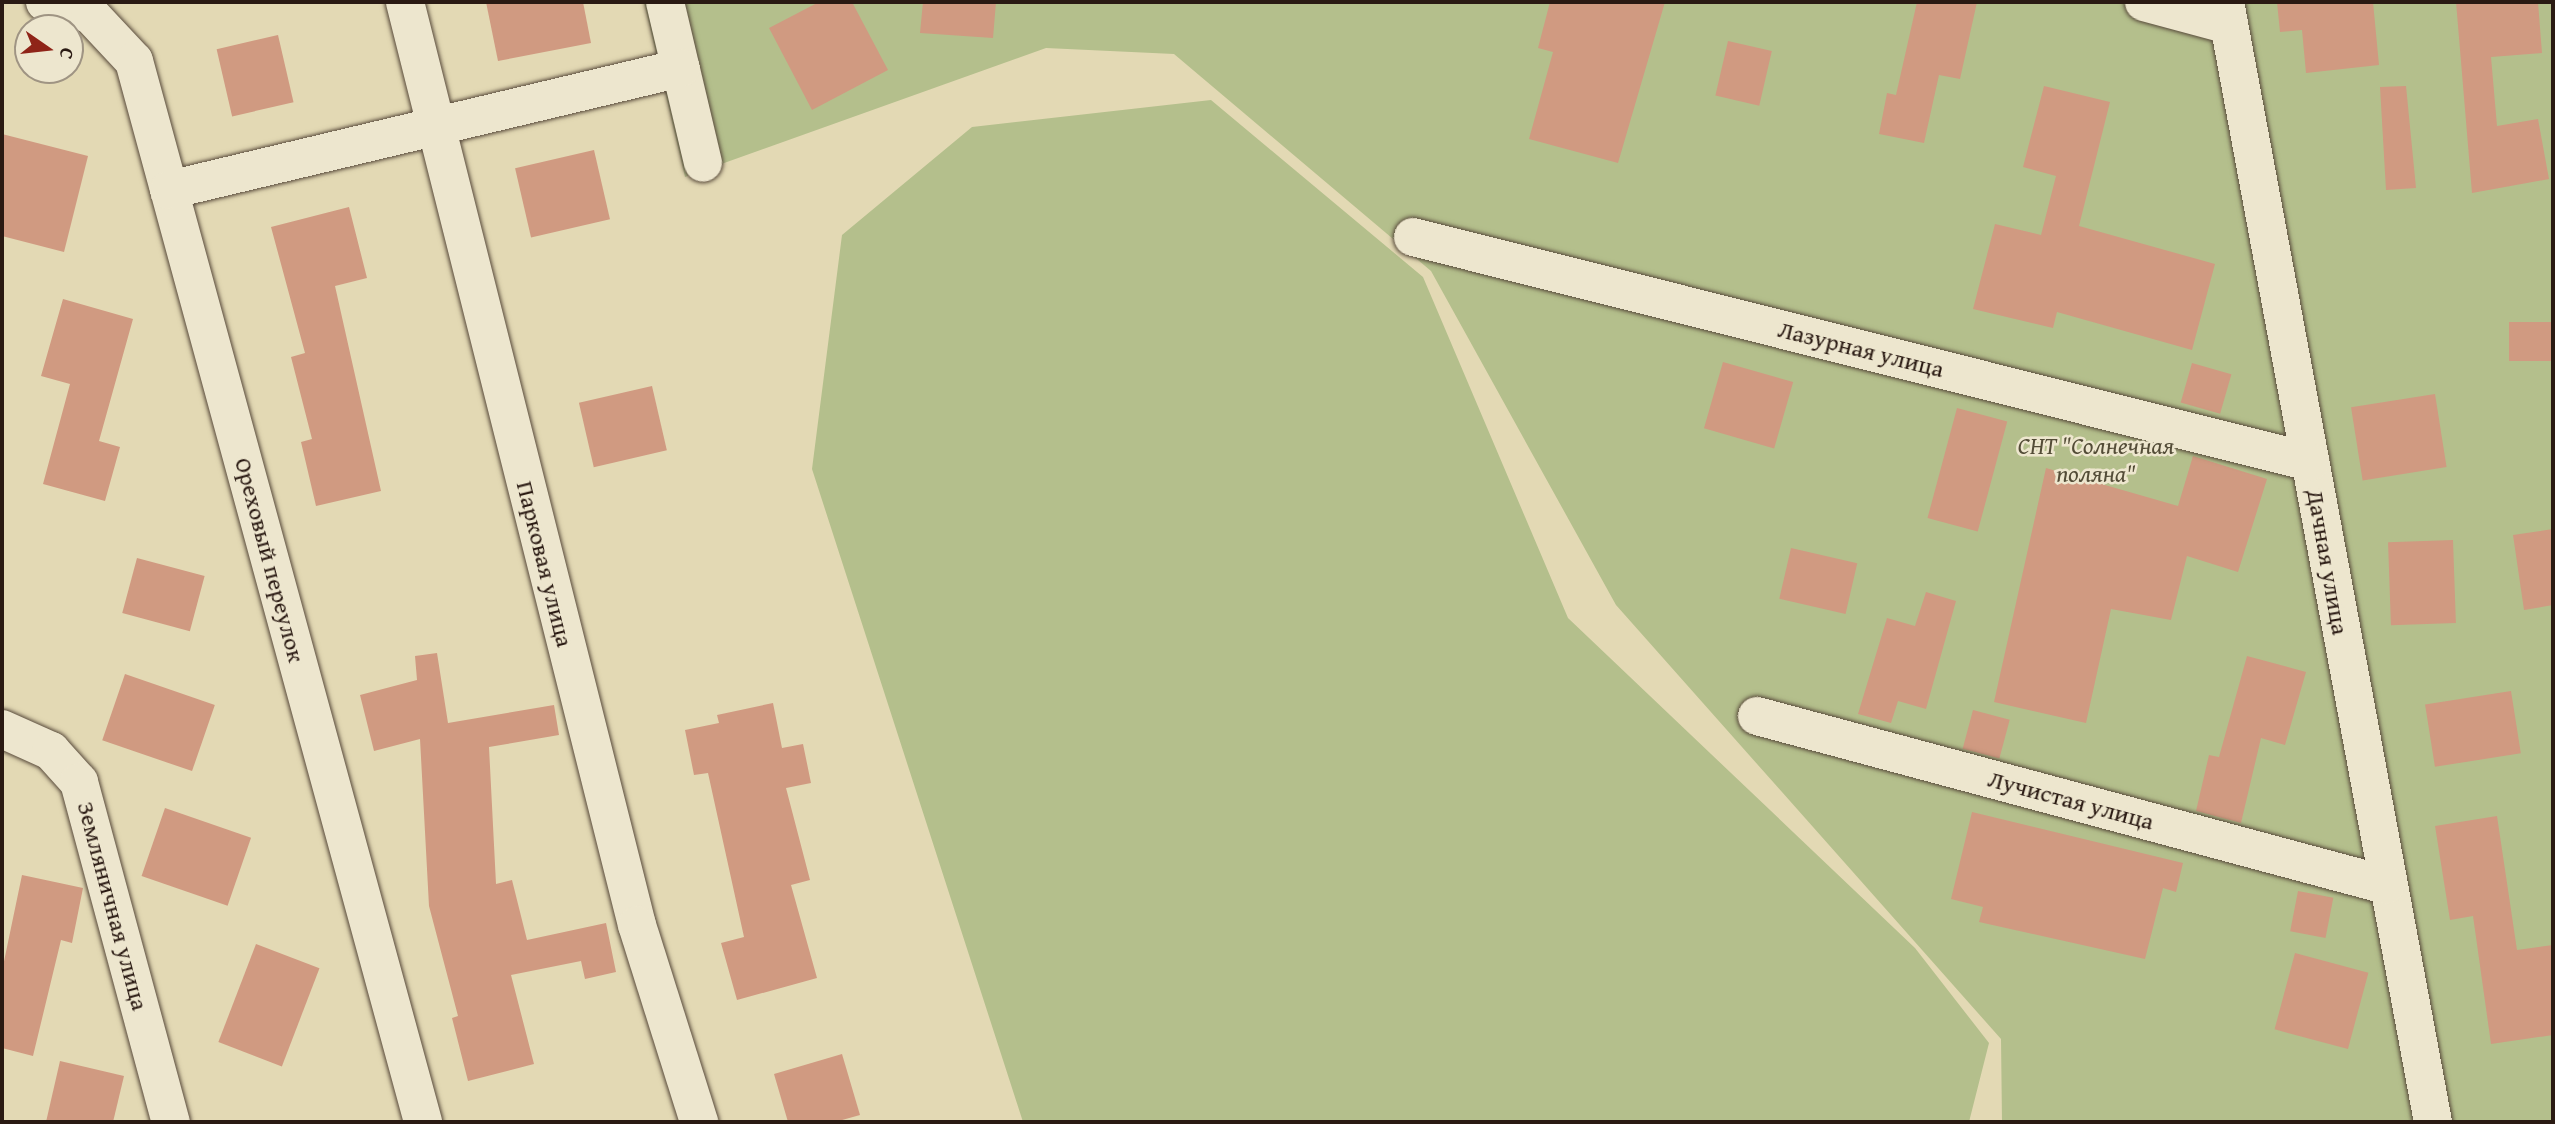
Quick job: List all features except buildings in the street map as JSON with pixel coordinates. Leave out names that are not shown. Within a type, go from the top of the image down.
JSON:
[{"type":"street","name":"Ореховый переулок","points":[[45,2],[90,13],[134,61],[423,1122]]},
{"type":"street","name":"Парковая улица","points":[[405,2],[637,925],[699,1122]]},
{"type":"street","points":[[665,2],[703,163]]},
{"type":"street","points":[[2144,2],[2227,13]]},
{"type":"street","name":"Дачная улица","points":[[2227,13],[2386,885],[2432,1122]]},
{"type":"street","points":[[169,190],[434,124],[681,68]]},
{"type":"street","name":"Лазурная улица","points":[[1413,237],[2310,462]]},
{"type":"street","name":"Лучистая улица","points":[[1757,716],[2386,885]]},
{"type":"street","name":"Земляничная улица","points":[[2,729],[51,751],[79,782],[171,1122]]},
{"type":"green space","name":"СНТ \"Солнечная поляна\"","points":[[644,2],[2553,2],[2553,1122],[2002,1122],[2001,1039],[1616,605],[1431,271],[1174,54],[1046,48],[685,177]]},
{"type":"green space","points":[[1211,100],[1423,277],[1568,618],[1915,948],[1989,1043],[1969,1122],[1023,1122],[812,469],[842,235],[972,127]]}]
